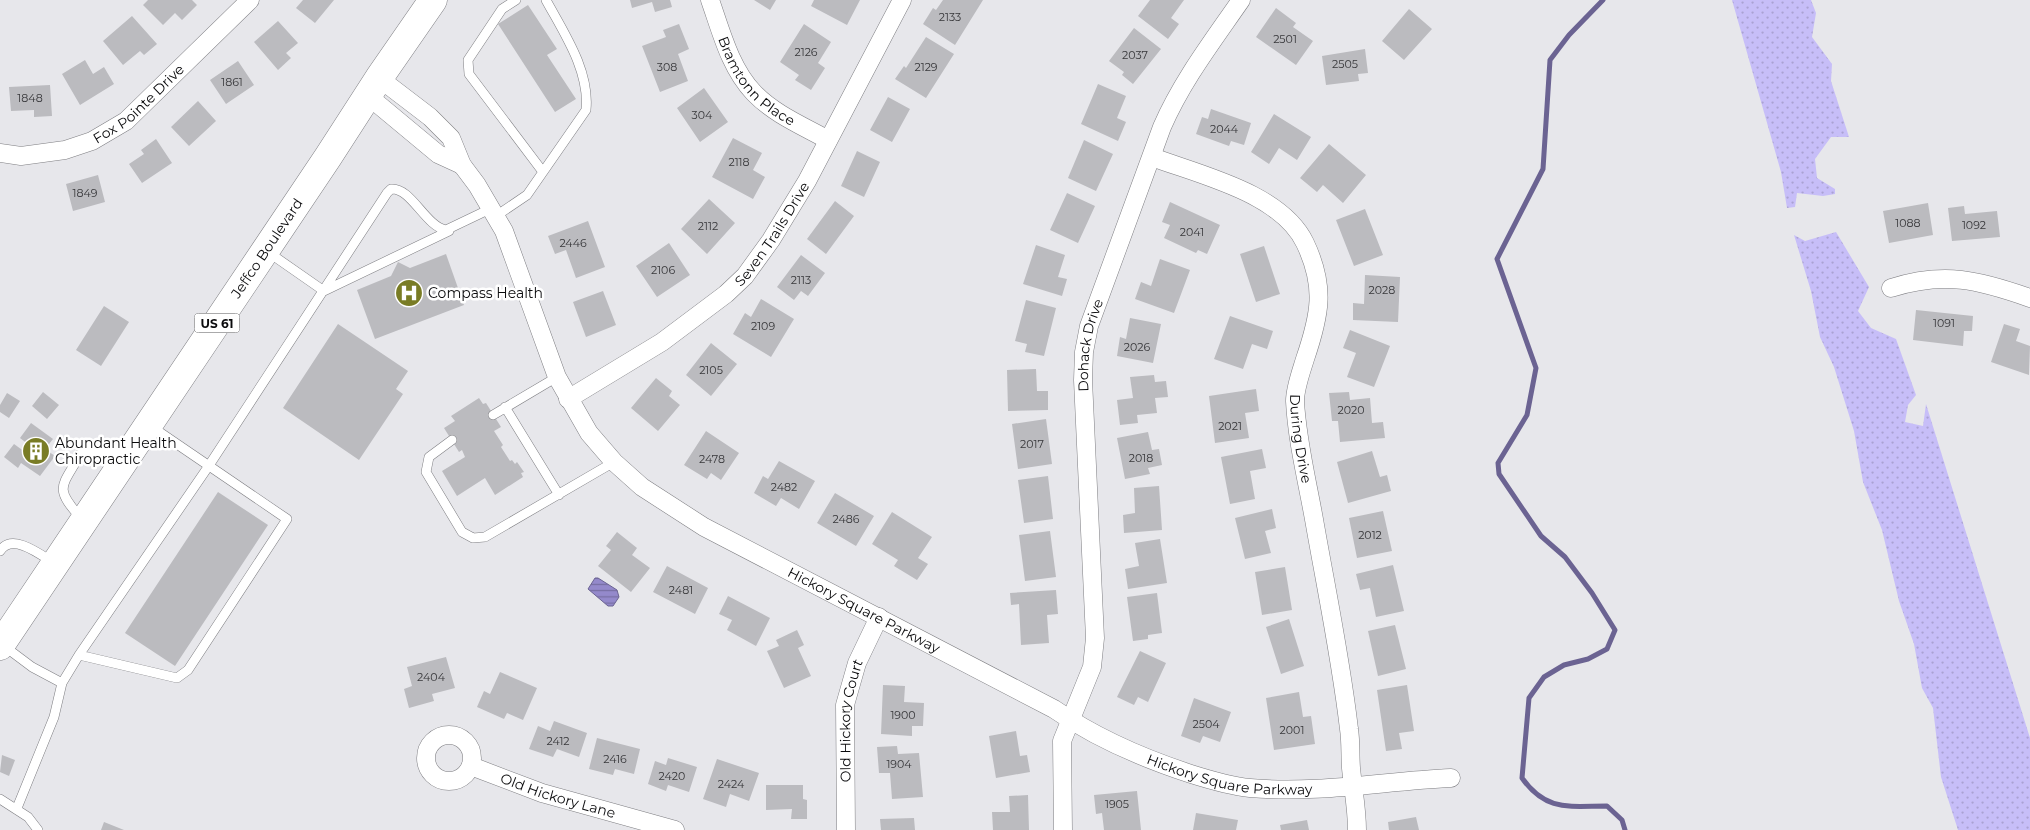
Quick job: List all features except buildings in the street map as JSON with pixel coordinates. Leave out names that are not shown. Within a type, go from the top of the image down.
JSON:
[{"type":"main road","name":"Jeffco Boulevard","points":[[1,645],[127,460],[373,87],[433,0]]},
{"type":"street","name":"Fox Pointe Drive","points":[[0,153],[22,156],[65,150],[92,141],[126,121],[250,0]]},
{"type":"street","name":"Bramtonn Place","points":[[710,0],[728,51],[741,78],[754,93],[771,107],[828,140]]},
{"type":"street","name":"Seven Trails Drive","points":[[568,399],[662,342],[726,294],[738,282],[771,240],[807,181],[902,0]]},
{"type":"street","name":"Dohack Drive","points":[[1063,830],[1062,741],[1092,667],[1095,638],[1083,380],[1084,352],[1090,326],[1162,127],[1182,85],[1241,0]]},
{"type":"street","name":"Hickory Square Parkway","points":[[373,87],[438,154],[462,165],[494,212],[510,245],[557,377],[568,399],[589,433],[614,462],[653,496],[697,523],[1054,709],[1086,731],[1122,749],[1162,765],[1214,781],[1250,788],[1354,785],[1451,778]]},
{"type":"street","name":"During Drive","points":[[1152,157],[1249,193],[1267,204],[1295,226],[1305,242],[1315,268],[1320,292],[1319,313],[1295,400],[1307,481],[1341,672],[1354,785],[1357,830]]},
{"type":"street","points":[[1891,288],[1911,282],[1936,278],[1968,279],[2030,298]]},
{"type":"street","name":"Old Hickory Court","points":[[846,830],[845,705],[857,663],[879,617]]},
{"type":"street","name":"Old Hickory Lane","points":[[471,766],[630,824],[675,830]]},
{"type":"lane","points":[[516,0],[502,9],[468,60],[469,74],[544,172]]},
{"type":"lane","points":[[324,291],[527,195],[586,110],[587,94],[574,54],[546,0]]},
{"type":"lane","points":[[17,808],[54,717],[62,683],[79,654],[208,467],[391,189],[402,190],[440,229],[452,230]]},
{"type":"lane","points":[[266,251],[324,291]]},
{"type":"lane","points":[[493,415],[557,377]]},
{"type":"lane","points":[[505,407],[559,495]]},
{"type":"lane","points":[[79,654],[177,678],[188,670],[287,519],[208,467],[150,425]]},
{"type":"lane","points":[[452,440],[429,457],[426,472],[462,532],[467,536],[479,538],[486,536],[559,495],[614,462]]},
{"type":"lane","points":[[85,522],[64,500],[62,494],[65,482],[81,453],[105,450],[127,460]]},
{"type":"lane","points":[[0,551],[11,543],[20,544],[56,564]]},
{"type":"lane","points":[[1,645],[32,667],[62,683]]},
{"type":"lane","points":[[0,799],[28,816],[38,830]]},
{"type":"shaded area","points":[[1732,0],[1811,0],[1816,13],[1812,37],[1832,64],[1831,81],[1849,137],[1831,137],[1815,159],[1817,178],[1835,189],[1835,194],[1823,196],[1797,193],[1795,207],[1787,208],[1781,172]]},
{"type":"shaded area","points":[[1836,232],[1869,287],[1858,311],[1871,328],[1896,339],[1916,395],[1908,405],[1905,422],[1923,426],[1926,404],[2030,738],[2030,830],[1958,830],[1941,777],[1933,708],[1922,688],[1914,644],[1899,601],[1882,530],[1863,482],[1854,431],[1834,367],[1820,337],[1811,291],[1794,235],[1805,241]]},
{"type":"shaded area","points":[[595,578],[617,590],[619,597],[613,606],[608,606],[588,589]]},
{"type":"waterway","points":[[1603,0],[1569,35],[1550,60],[1543,169],[1497,259],[1536,368],[1527,415],[1498,463],[1499,474],[1541,536],[1565,557],[1592,593],[1615,630],[1607,649],[1588,659],[1564,665],[1544,677],[1529,698],[1522,778],[1531,789],[1549,802],[1570,806],[1607,806],[1622,820],[1625,830]]},
{"type":"place","name":"Compass Health","points":[[409,293]]},
{"type":"place","name":"Abundant Health Chiropractic","points":[[36,451]]}]
